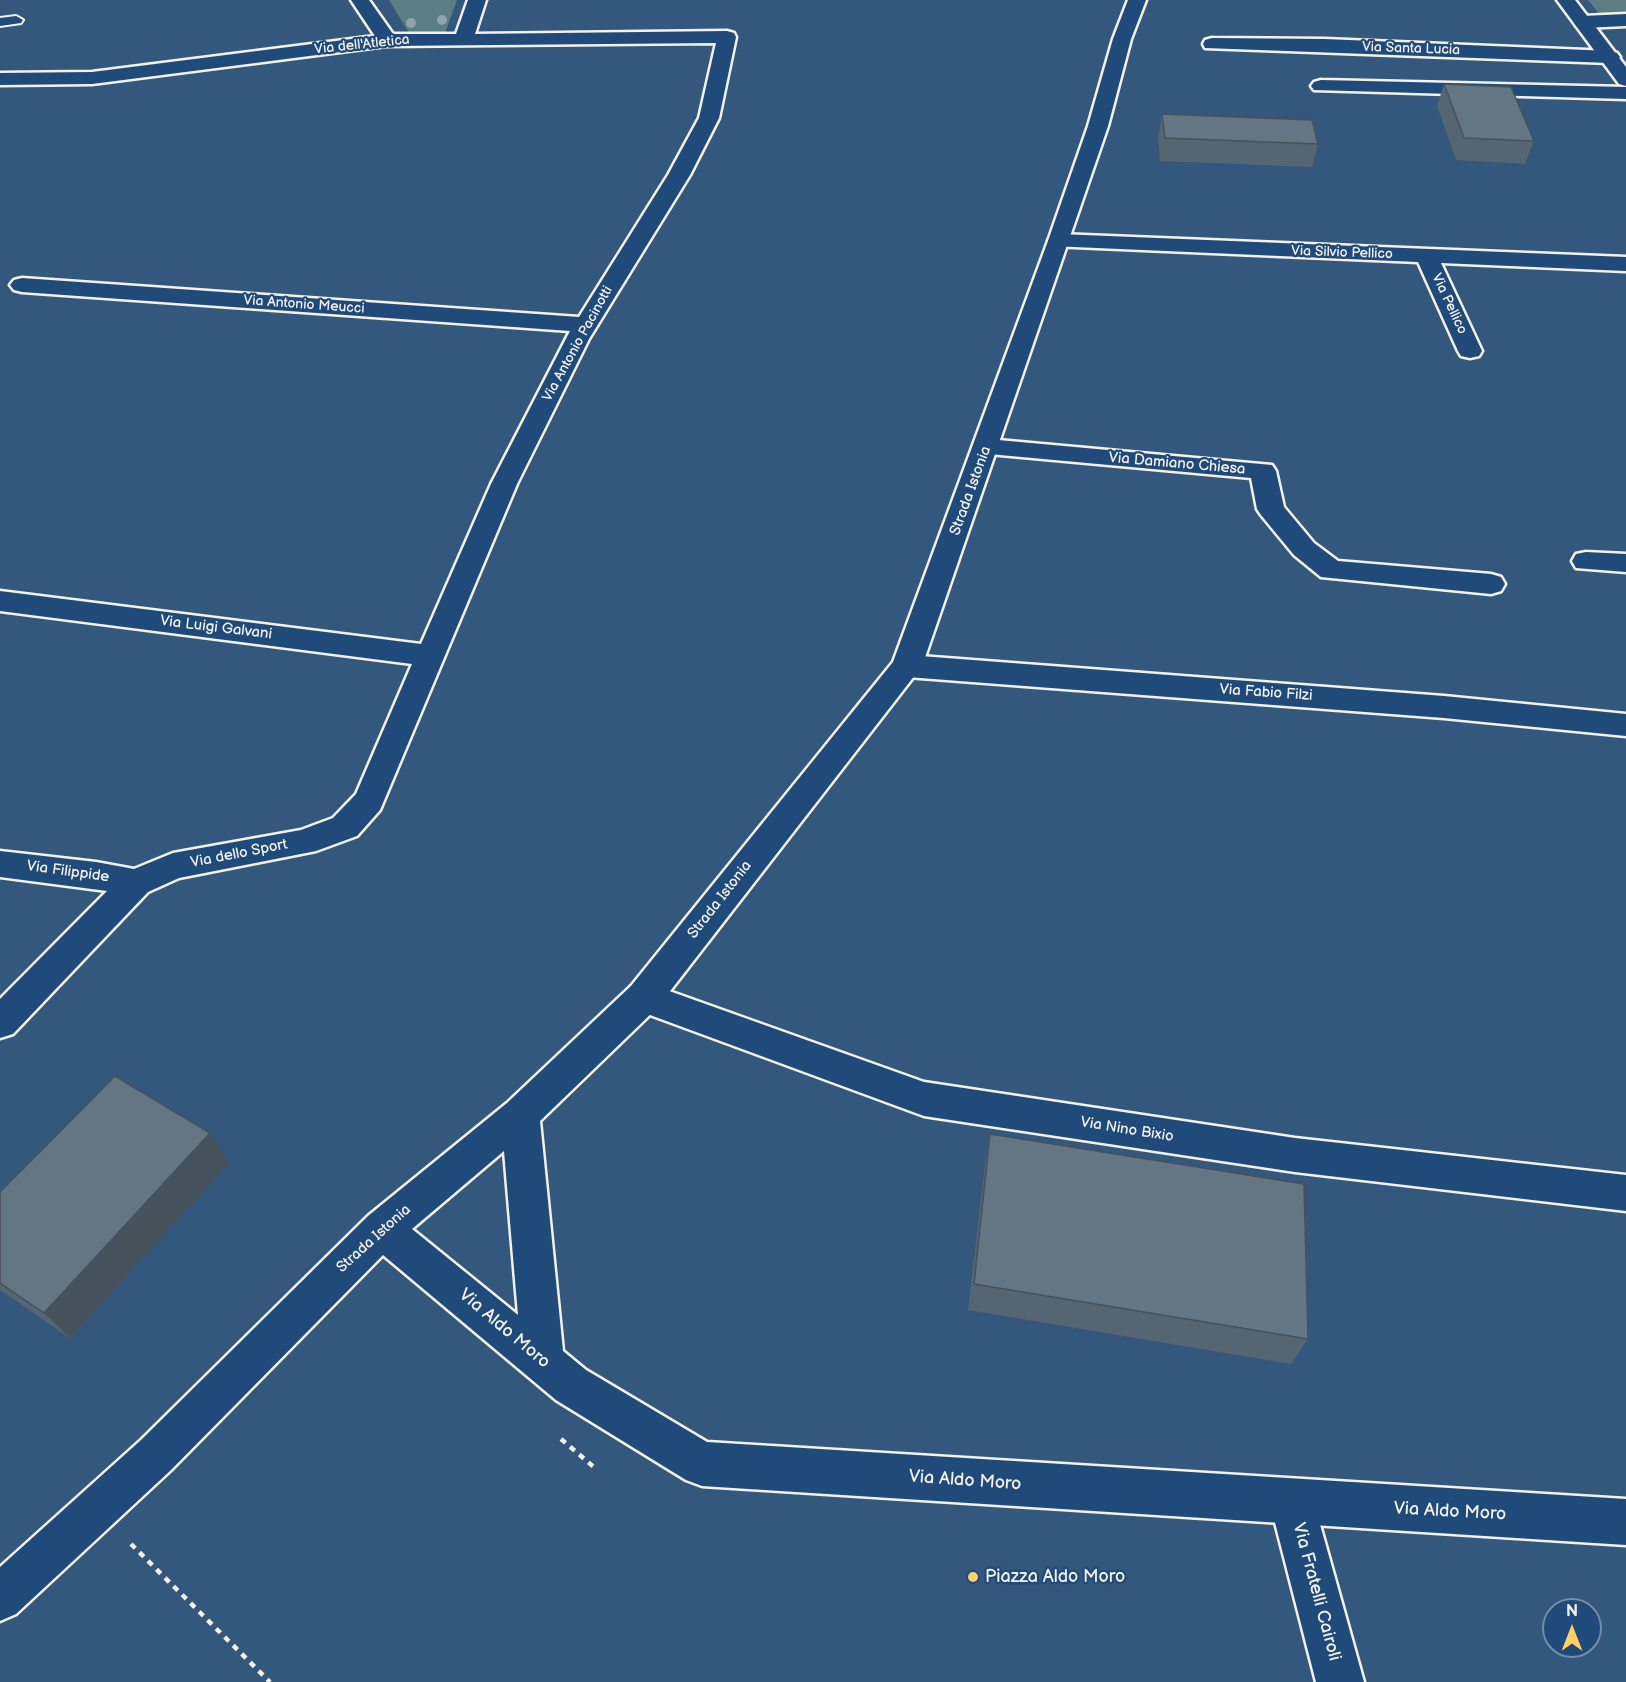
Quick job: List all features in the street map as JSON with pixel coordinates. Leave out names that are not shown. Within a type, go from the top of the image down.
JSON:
[{"type":"street","points":[[360,0],[387,40]]},
{"type":"street","points":[[464,38],[477,0]]},
{"type":"street","name":"Strada Istonia","points":[[0,1598],[156,1455],[382,1229],[520,1115],[644,997],[907,666],[1059,241],[1098,126],[1122,39],[1137,0]]},
{"type":"street","points":[[1566,0],[1610,57],[1626,83]]},
{"type":"street","points":[[1583,22],[1626,20]]},
{"type":"street","name":"Via dell'Atletica","points":[[0,79],[92,78],[387,40],[727,36]]},
{"type":"street","name":"Via Antonio Pacinotti","points":[[432,656],[504,484],[586,326],[678,175],[709,118],[727,36]]},
{"type":"street","name":"Via Santa Lucia","points":[[1212,44],[1325,45],[1610,57]]},
{"type":"street","points":[[1321,86],[1626,83]]},
{"type":"street","name":"Via Silvio Pellico","points":[[1059,241],[1626,264]]},
{"type":"street","name":"Via Pellico","points":[[1427,257],[1470,351]]},
{"type":"street","name":"Via Antonio Meucci","points":[[22,285],[586,326]]},
{"type":"street","name":"Via Damiano Chiesa","points":[[987,447],[1263,471],[1271,509],[1304,549],[1331,570],[1491,584]]},
{"type":"street","points":[[1586,561],[1626,563]]},
{"type":"street","name":"Via Luigi Galvani","points":[[0,601],[432,656]]},
{"type":"street","name":"Via dello Sport","points":[[0,1023],[136,883],[173,866],[304,842],[345,827],[369,801],[432,656]]},
{"type":"street","name":"Via Fabio Filzi","points":[[907,666],[1444,707],[1626,725]]},
{"type":"street","name":"Via Filippide","points":[[0,864],[96,874],[136,883]]},
{"type":"street","name":"Via Nino Bixio","points":[[644,997],[924,1099],[1295,1155],[1626,1193]]},
{"type":"street","points":[[520,1115],[543,1362]]},
{"type":"street","name":"Via Aldo Moro","points":[[382,1229],[571,1385],[702,1464],[1292,1503],[1626,1522]]},
{"type":"street","name":"Via Fratelli Cairoli","points":[[1292,1503],[1340,1682]]},
{"type":"lane","points":[[0,22],[16,20]]},
{"type":"path","points":[[96,1510],[270,1682]]},
{"type":"green space","points":[[389,0],[457,0],[445,33],[409,33]]},
{"type":"green space","points":[[1588,0],[1626,0],[1626,14],[1600,15]]},
{"type":"building","points":[[1444,84],[1511,87],[1534,141],[1464,138]]},
{"type":"building","points":[[1162,114],[1312,120],[1318,144],[1165,138]]},
{"type":"building","points":[[115,1076],[210,1133],[44,1313],[0,1283],[0,1192]]},
{"type":"building","points":[[990,1134],[1304,1184],[1308,1339],[974,1284]]},
{"type":"place","name":"Piazza Aldo Moro","points":[[973,1577]]}]
